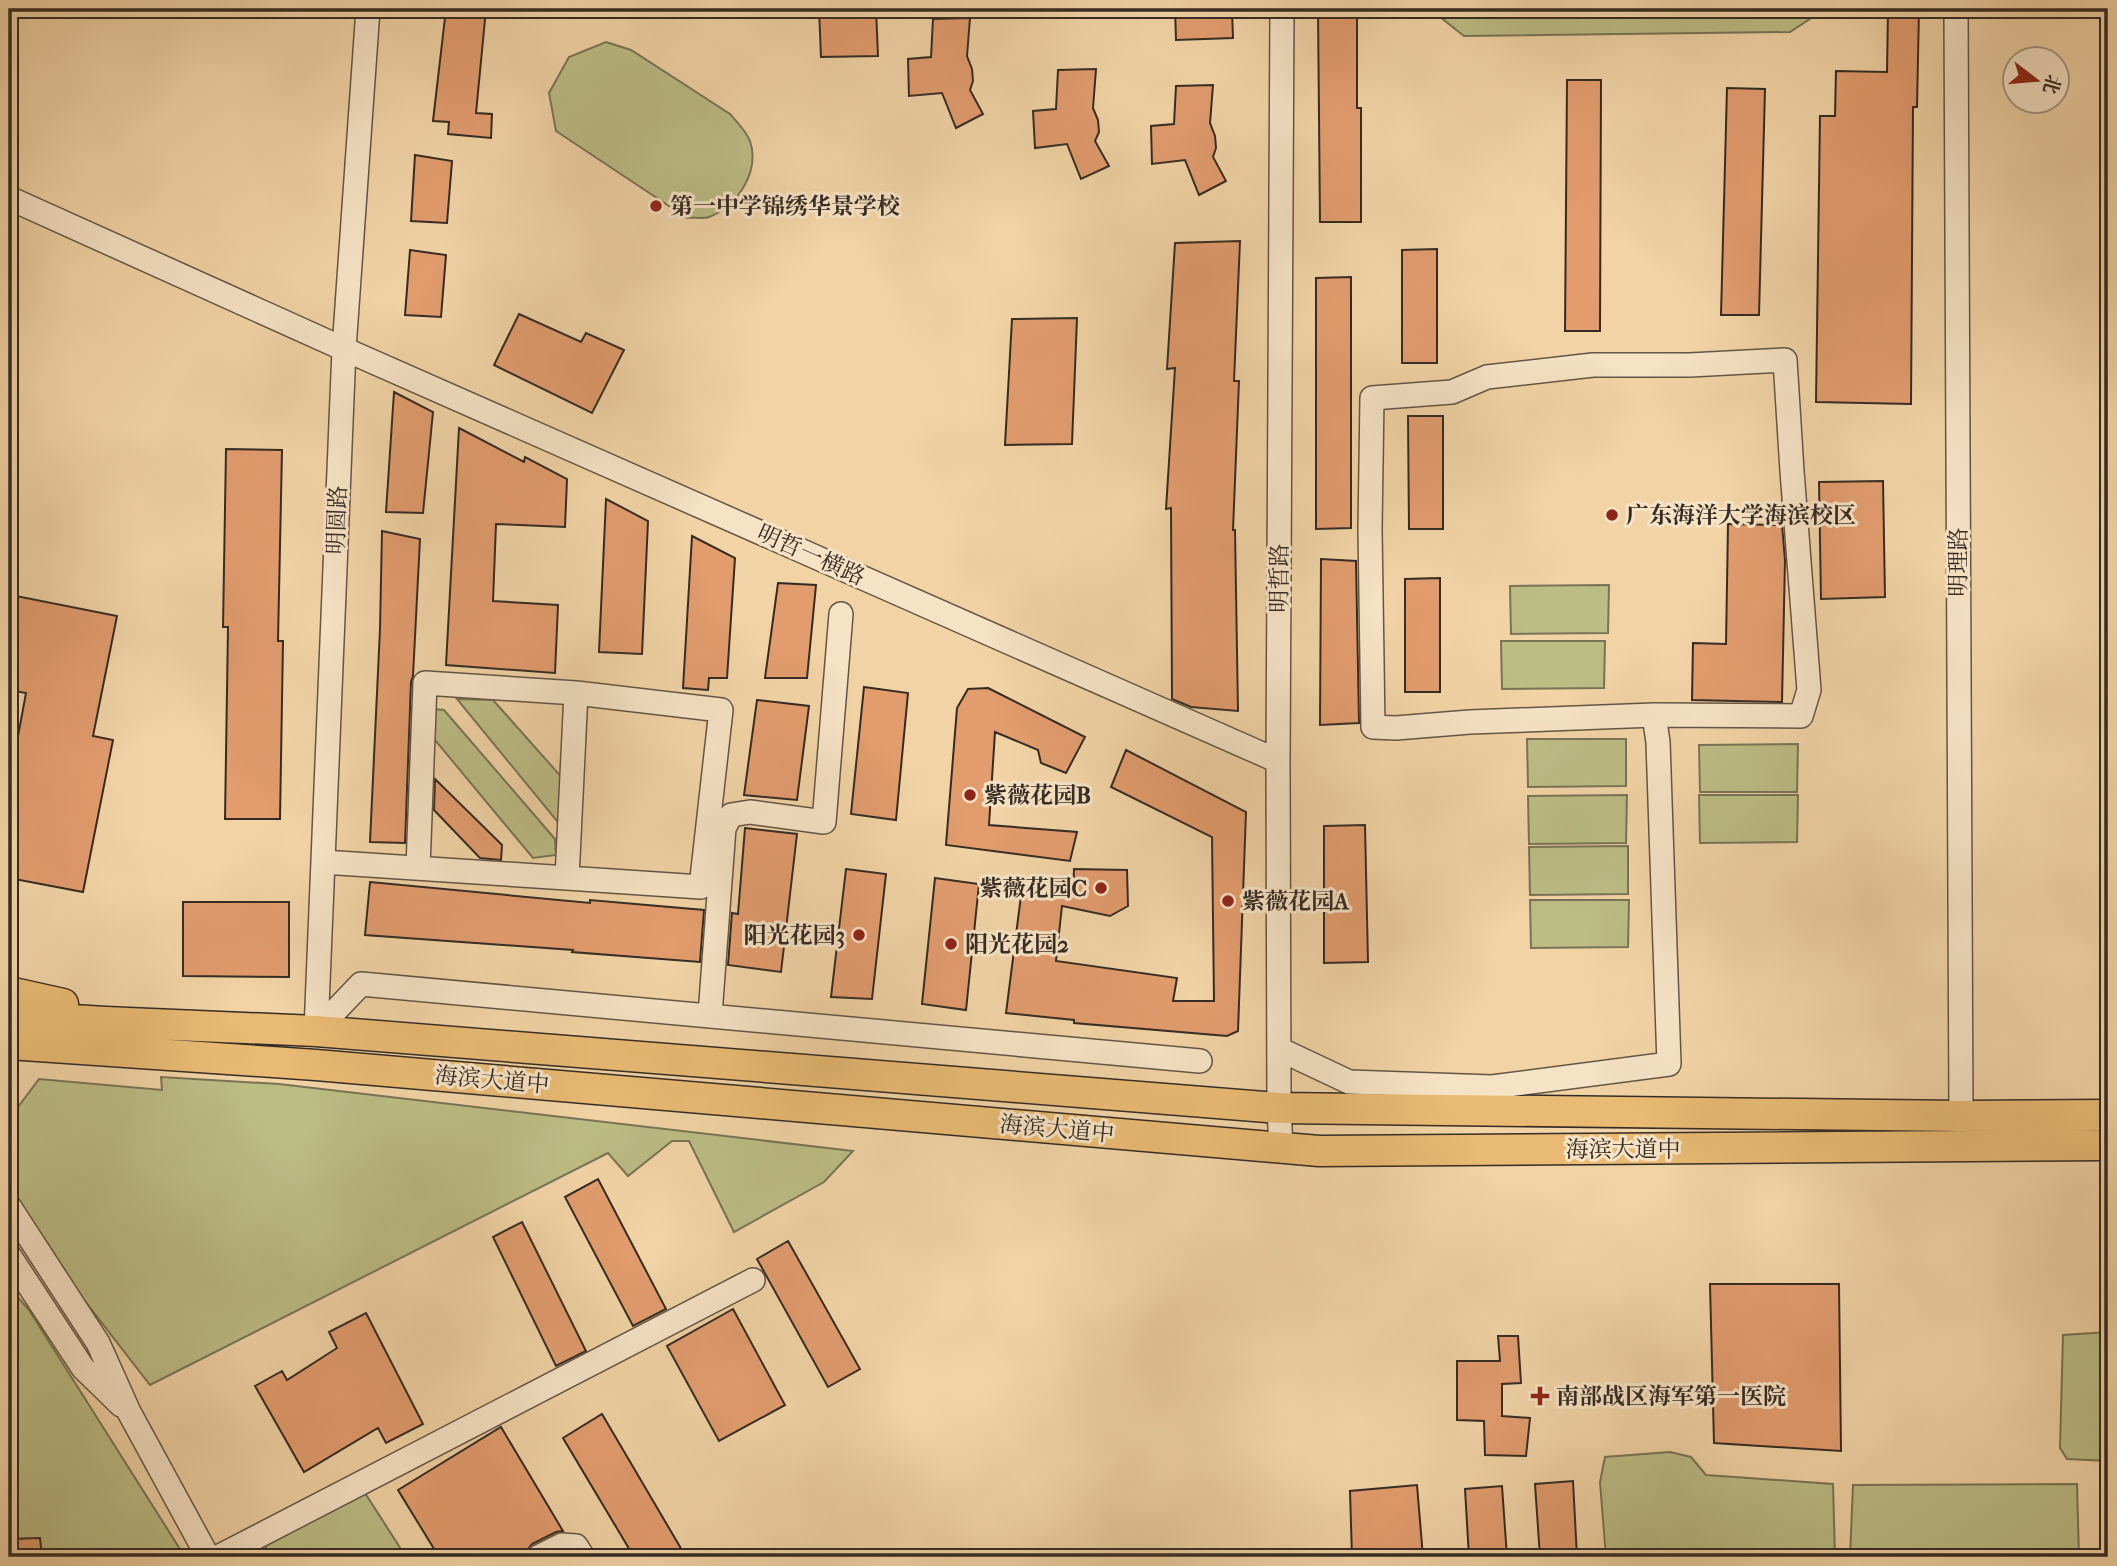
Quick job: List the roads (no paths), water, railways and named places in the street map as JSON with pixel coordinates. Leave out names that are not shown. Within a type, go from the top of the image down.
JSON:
[{"type":"main road","points":[[9,992],[187,1026]]},
{"type":"main road","name":"海滨大道中","points":[[9,1016],[316,1031],[1279,1108],[1961,1116],[2108,1115]]},
{"type":"main road","name":"海滨大道中","points":[[9,1044],[316,1065],[1332,1151],[2108,1145]]},
{"type":"street","name":"明圆路","points":[[316,1031],[344,349],[368,9]]},
{"type":"street","name":"明哲路","points":[[1281,1148],[1278,761],[1282,9]]},
{"type":"street","name":"明理路","points":[[1955,9],[1961,1116]]},
{"type":"street","name":"明哲一横路","points":[[9,198],[344,349],[1278,761]]},
{"type":"street","points":[[1785,360],[1809,690],[1801,716],[1654,715],[1373,727],[1370,529],[1372,398],[1452,392],[1487,377],[1592,365],[1689,365],[1785,360]]},
{"type":"street","points":[[710,1016],[724,828],[731,815],[750,812],[824,822],[841,614]]},
{"type":"street","points":[[323,862],[701,887],[721,710],[576,693],[425,682],[418,868]]},
{"type":"street","points":[[567,878],[576,693]]},
{"type":"street","points":[[1279,1049],[1349,1082],[1362,1083],[1492,1087],[1669,1064],[1658,742],[1654,715]]},
{"type":"street","points":[[316,1031],[361,984],[1200,1061]]},
{"type":"street","points":[[9,1206],[98,1343],[129,1412],[208,1557]]},
{"type":"street","points":[[9,1255],[83,1368],[129,1412]]},
{"type":"street","points":[[218,1557],[753,1280]]},
{"type":"street","points":[[538,1557],[562,1545],[576,1546],[583,1557]]},
{"type":"place","name":"第一中学锦绣华景学校","points":[[656,206]]},
{"type":"place","name":"广东海洋大学海滨校区","points":[[1612,515]]},
{"type":"place","name":"紫薇花园B","points":[[970,795]]},
{"type":"place","name":"紫薇花园C","points":[[1101,888]]},
{"type":"place","name":"紫薇花园A","points":[[1228,901]]},
{"type":"place","name":"阳光花园3","points":[[859,935]]},
{"type":"place","name":"阳光花园2","points":[[951,944]]},
{"type":"place","name":"南部战区海军第一医院","points":[[1540,1396]]}]
